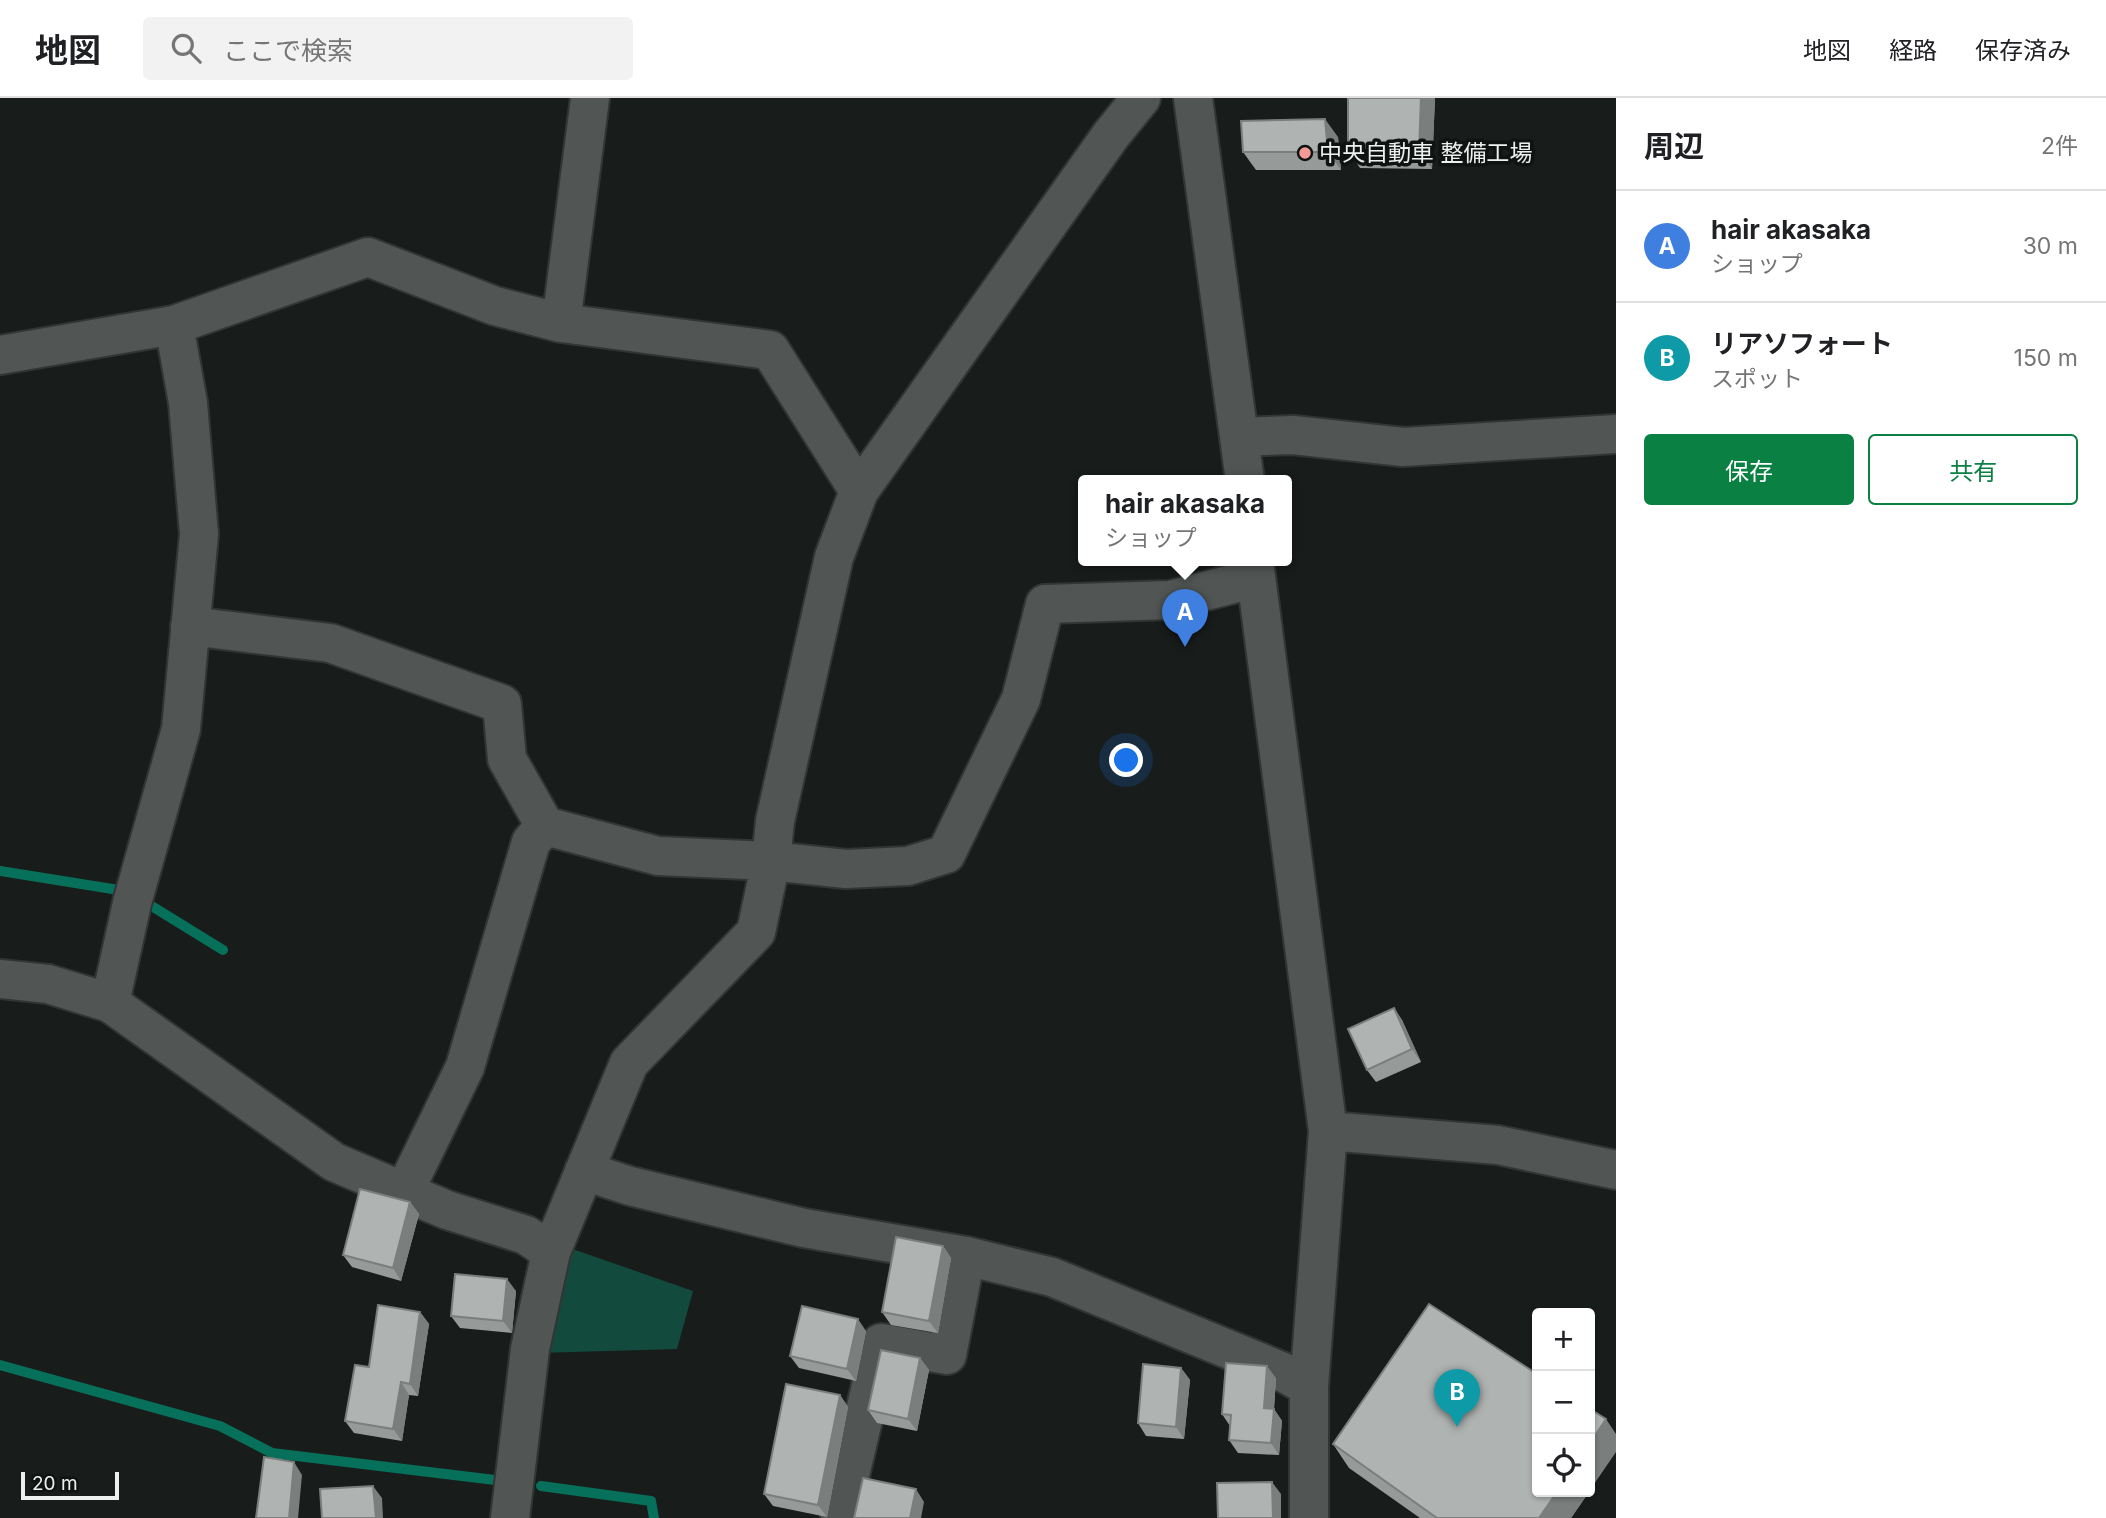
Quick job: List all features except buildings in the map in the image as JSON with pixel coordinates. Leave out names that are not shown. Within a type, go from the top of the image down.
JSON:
[{"type":"street","points":[[561,323],[590,98]]},
{"type":"street","points":[[510,1518],[530,1349],[551,1252],[629,1063],[756,932],[771,861],[775,821],[834,557],[859,491],[1111,135],[1141,98]]},
{"type":"street","points":[[1194,98],[1244,475]]},
{"type":"street","points":[[0,355],[174,325],[368,257],[495,306],[561,323],[769,351],[859,491]]},
{"type":"street","points":[[110,1003],[132,903],[181,729],[199,534],[188,403],[174,325]]},
{"type":"street","points":[[1239,437],[1293,435],[1403,447],[1616,434]]},
{"type":"street","points":[[190,626],[330,643],[502,704],[507,759],[545,826],[658,856],[771,861],[846,869],[908,866],[946,854],[1021,699],[1045,604],[1171,600],[1255,570],[1328,1131],[1309,1387],[1309,1518]]},
{"type":"street","points":[[404,1192],[465,1068],[531,842],[545,826]]},
{"type":"street","points":[[0,979],[48,984],[110,1003],[334,1162],[447,1210],[526,1235],[551,1252]]},
{"type":"street","points":[[1328,1131],[1498,1145],[1616,1170]]},
{"type":"street","points":[[584,1171],[804,1228],[965,1256],[1052,1277],[1281,1371],[1309,1387]]},
{"type":"street","points":[[840,1518],[881,1343],[947,1355],[965,1256]]},
{"type":"green space","points":[[564,1246],[693,1291],[677,1349],[537,1353]]},
{"type":"waterway","points":[[0,871],[125,891]]},
{"type":"waterway","points":[[150,905],[223,950]]},
{"type":"waterway","points":[[0,1365],[220,1426],[272,1453],[495,1480]]},
{"type":"waterway","points":[[541,1486],[651,1501],[654,1518]]},
{"type":"place","name":"中央自動車 整備工場","points":[[1305,153]]},
{"type":"place","name":"hair akasaka","points":[[1185,647]]},
{"type":"place","name":"リアソフォート","points":[[1457,1427]]}]
